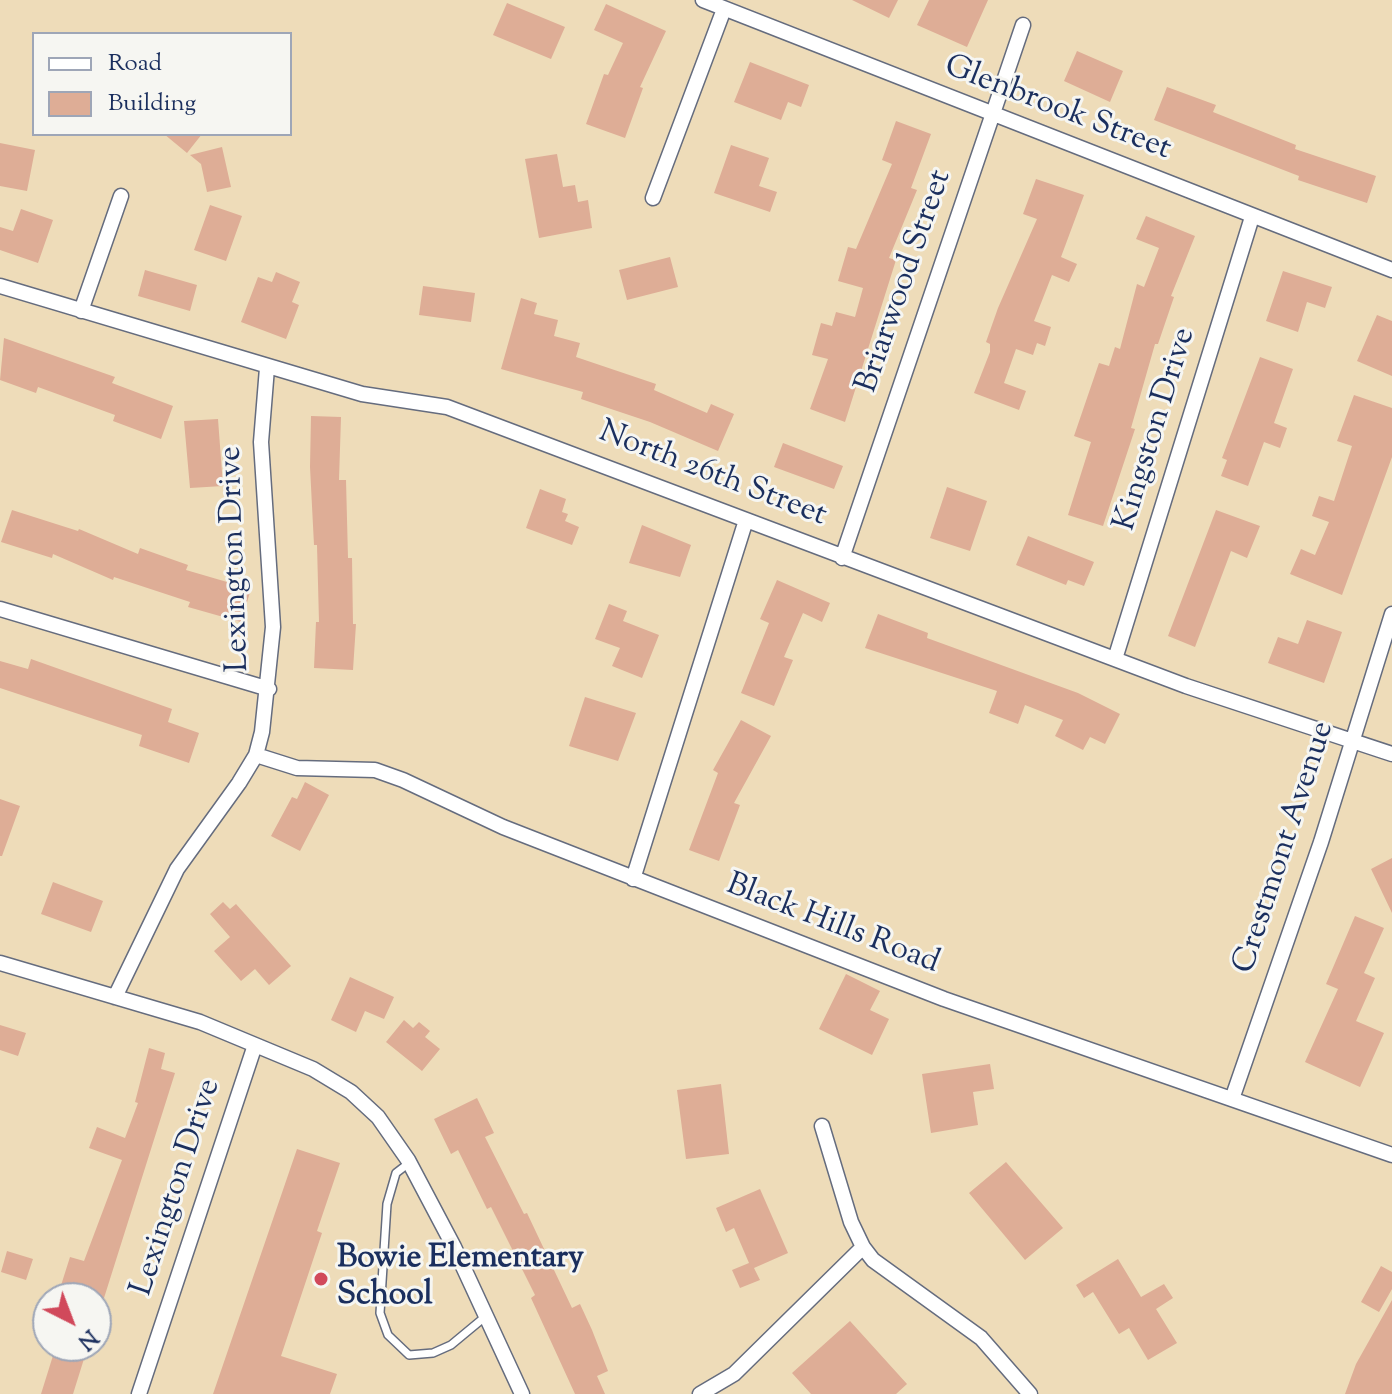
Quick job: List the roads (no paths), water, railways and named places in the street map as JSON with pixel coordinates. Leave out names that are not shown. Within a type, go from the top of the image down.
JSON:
[{"type":"street","name":"Glenbrook Street","points":[[703,0],[1392,270]]},
{"type":"street","points":[[653,198],[724,9]]},
{"type":"street","name":"Briarwood Street","points":[[842,558],[1023,25]]},
{"type":"street","points":[[81,311],[121,196]]},
{"type":"street","name":"Kingston Drive","points":[[1115,659],[1252,217]]},
{"type":"street","name":"North 26th Street","points":[[0,286],[362,394],[447,407],[1115,659],[1392,754]]},
{"type":"street","name":"Lexington Drive","points":[[115,997],[177,869],[256,755],[269,689],[273,627],[261,442],[267,368]]},
{"type":"street","points":[[633,879],[746,520]]},
{"type":"street","points":[[0,609],[269,689]]},
{"type":"street","name":"Crestmont Avenue","points":[[1232,1099],[1392,614]]},
{"type":"street","name":"Black Hills Road","points":[[256,755],[297,768],[375,770],[503,827],[944,999],[1392,1155]]},
{"type":"street","points":[[0,963],[200,1022],[313,1069],[351,1092],[378,1117],[409,1163],[522,1394]]},
{"type":"street","name":"Lexington Drive","points":[[139,1394],[255,1045]]},
{"type":"street","points":[[822,1126],[851,1222],[873,1260],[981,1338],[1030,1394]]},
{"type":"street","points":[[700,1394],[745,1365],[863,1247]]},
{"type":"lane","points":[[409,1163],[396,1173],[387,1204],[380,1313],[388,1335],[409,1355],[433,1353],[451,1345],[486,1316]]},
{"type":"place","name":"Bowie Elementary School","points":[[321,1279]]}]
